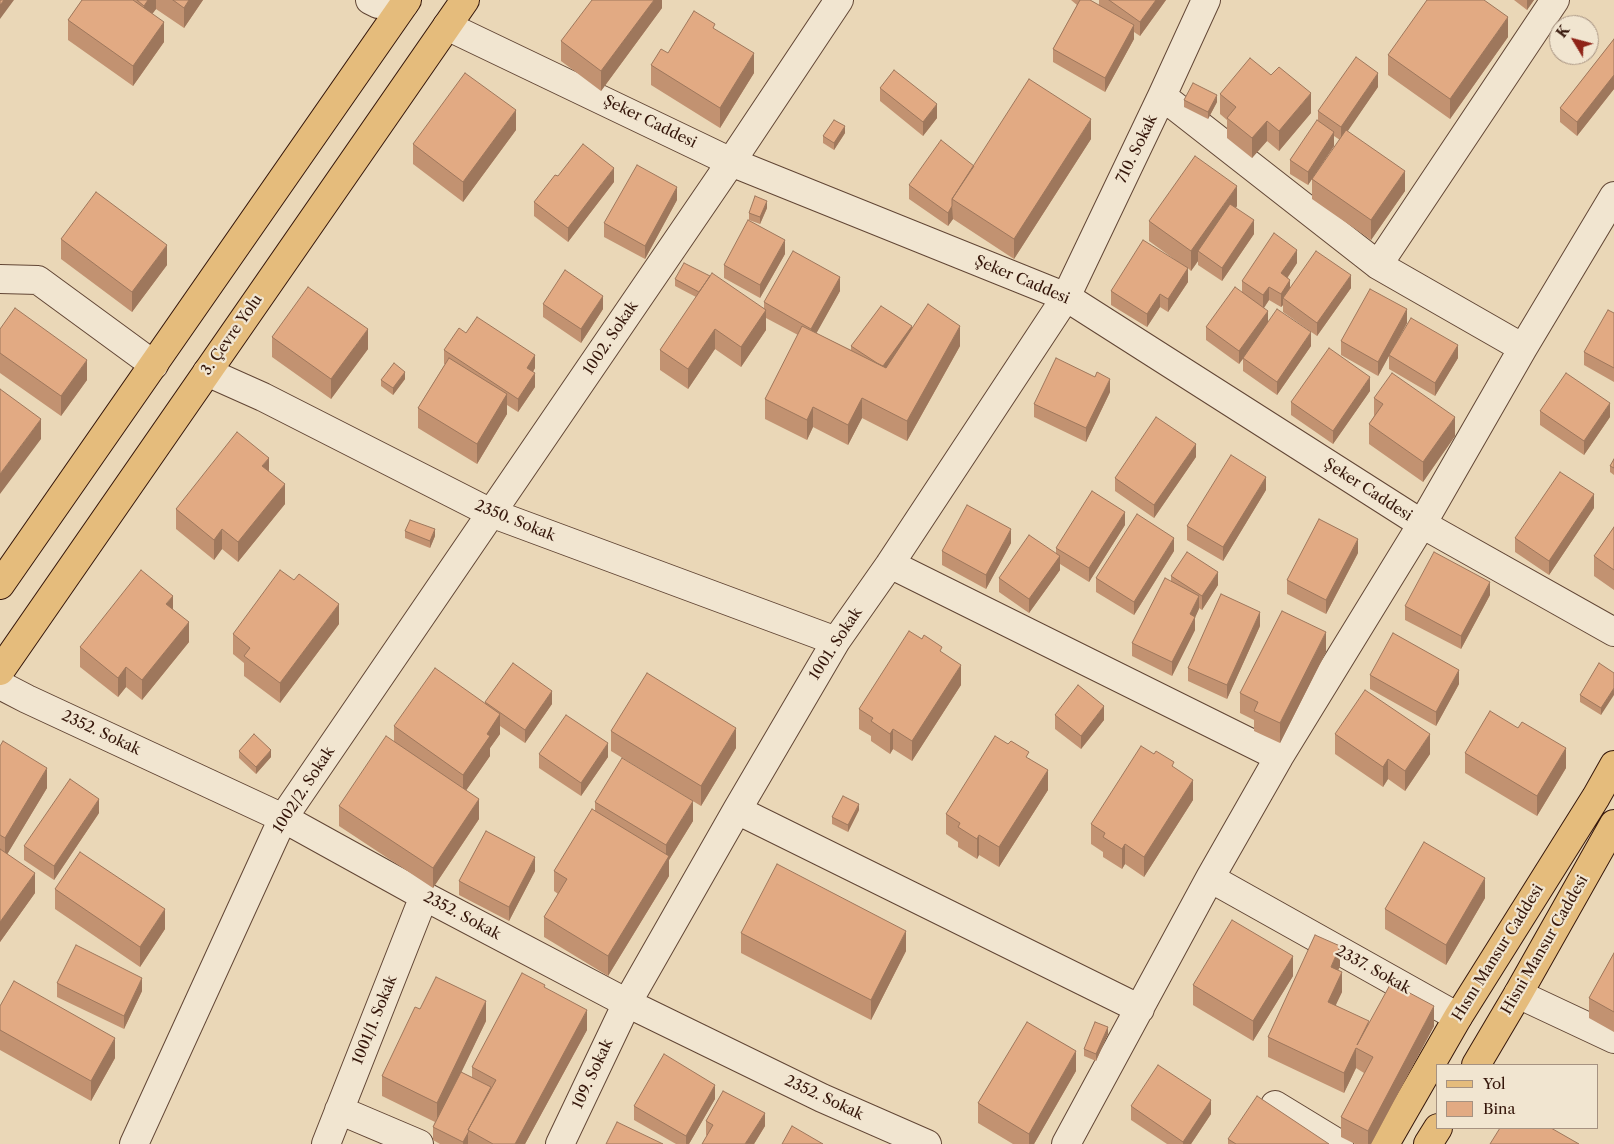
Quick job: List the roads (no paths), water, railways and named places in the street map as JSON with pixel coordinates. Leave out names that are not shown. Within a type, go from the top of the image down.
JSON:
[{"type":"main road","name":"3. Çevre Yolu","points":[[0,671],[465,0]]},
{"type":"main road","points":[[0,585],[406,2]]},
{"type":"main road","name":"Hısnı Mansur Caddesi","points":[[1385,1144],[1458,1017],[1596,797],[1614,765]]},
{"type":"main road","name":"Hisni Mansur Caddesi","points":[[1477,1064],[1614,824]]},
{"type":"main road","points":[[1428,1144],[1437,1129]]},
{"type":"street","points":[[370,0],[378,4],[406,2]]},
{"type":"street","name":"1002. Sokak","points":[[491,514],[839,0]]},
{"type":"street","name":"710. Sokak","points":[[1066,296],[1206,0]]},
{"type":"street","points":[[1378,265],[1555,0]]},
{"type":"street","name":"Şeker Caddesi","points":[[447,26],[731,162],[1066,296],[1422,524],[1614,632]]},
{"type":"street","points":[[1162,96],[1378,265],[1523,348]]},
{"type":"street","points":[[1066,1144],[1210,878],[1279,757],[1422,524],[1523,348],[1614,196]]},
{"type":"street","points":[[0,279],[38,280],[154,365]]},
{"type":"street","name":"1001. Sokak","points":[[627,1004],[736,810],[836,641],[890,564],[1066,296]]},
{"type":"street","name":"2350. Sokak","points":[[207,372],[263,397],[491,514],[836,641]]},
{"type":"street","name":"1002/2. Sokak","points":[[134,1144],[283,818],[491,514]]},
{"type":"street","points":[[890,564],[1279,757]]},
{"type":"street","name":"2352. Sokak","points":[[0,684],[27,699],[283,818],[424,896],[627,1004],[822,1098],[926,1144]]},
{"type":"street","points":[[736,810],[1140,1009]]},
{"type":"street","name":"2337. Sokak","points":[[1210,878],[1458,1017]]},
{"type":"street","name":"1001/1. Sokak","points":[[326,1144],[424,896]]},
{"type":"street","points":[[1518,994],[1614,1039]]},
{"type":"street","name":"109. Sokak","points":[[560,1144],[627,1004]]},
{"type":"street","points":[[1275,1105],[1339,1144]]},
{"type":"street","points":[[339,1110],[419,1144]]}]
